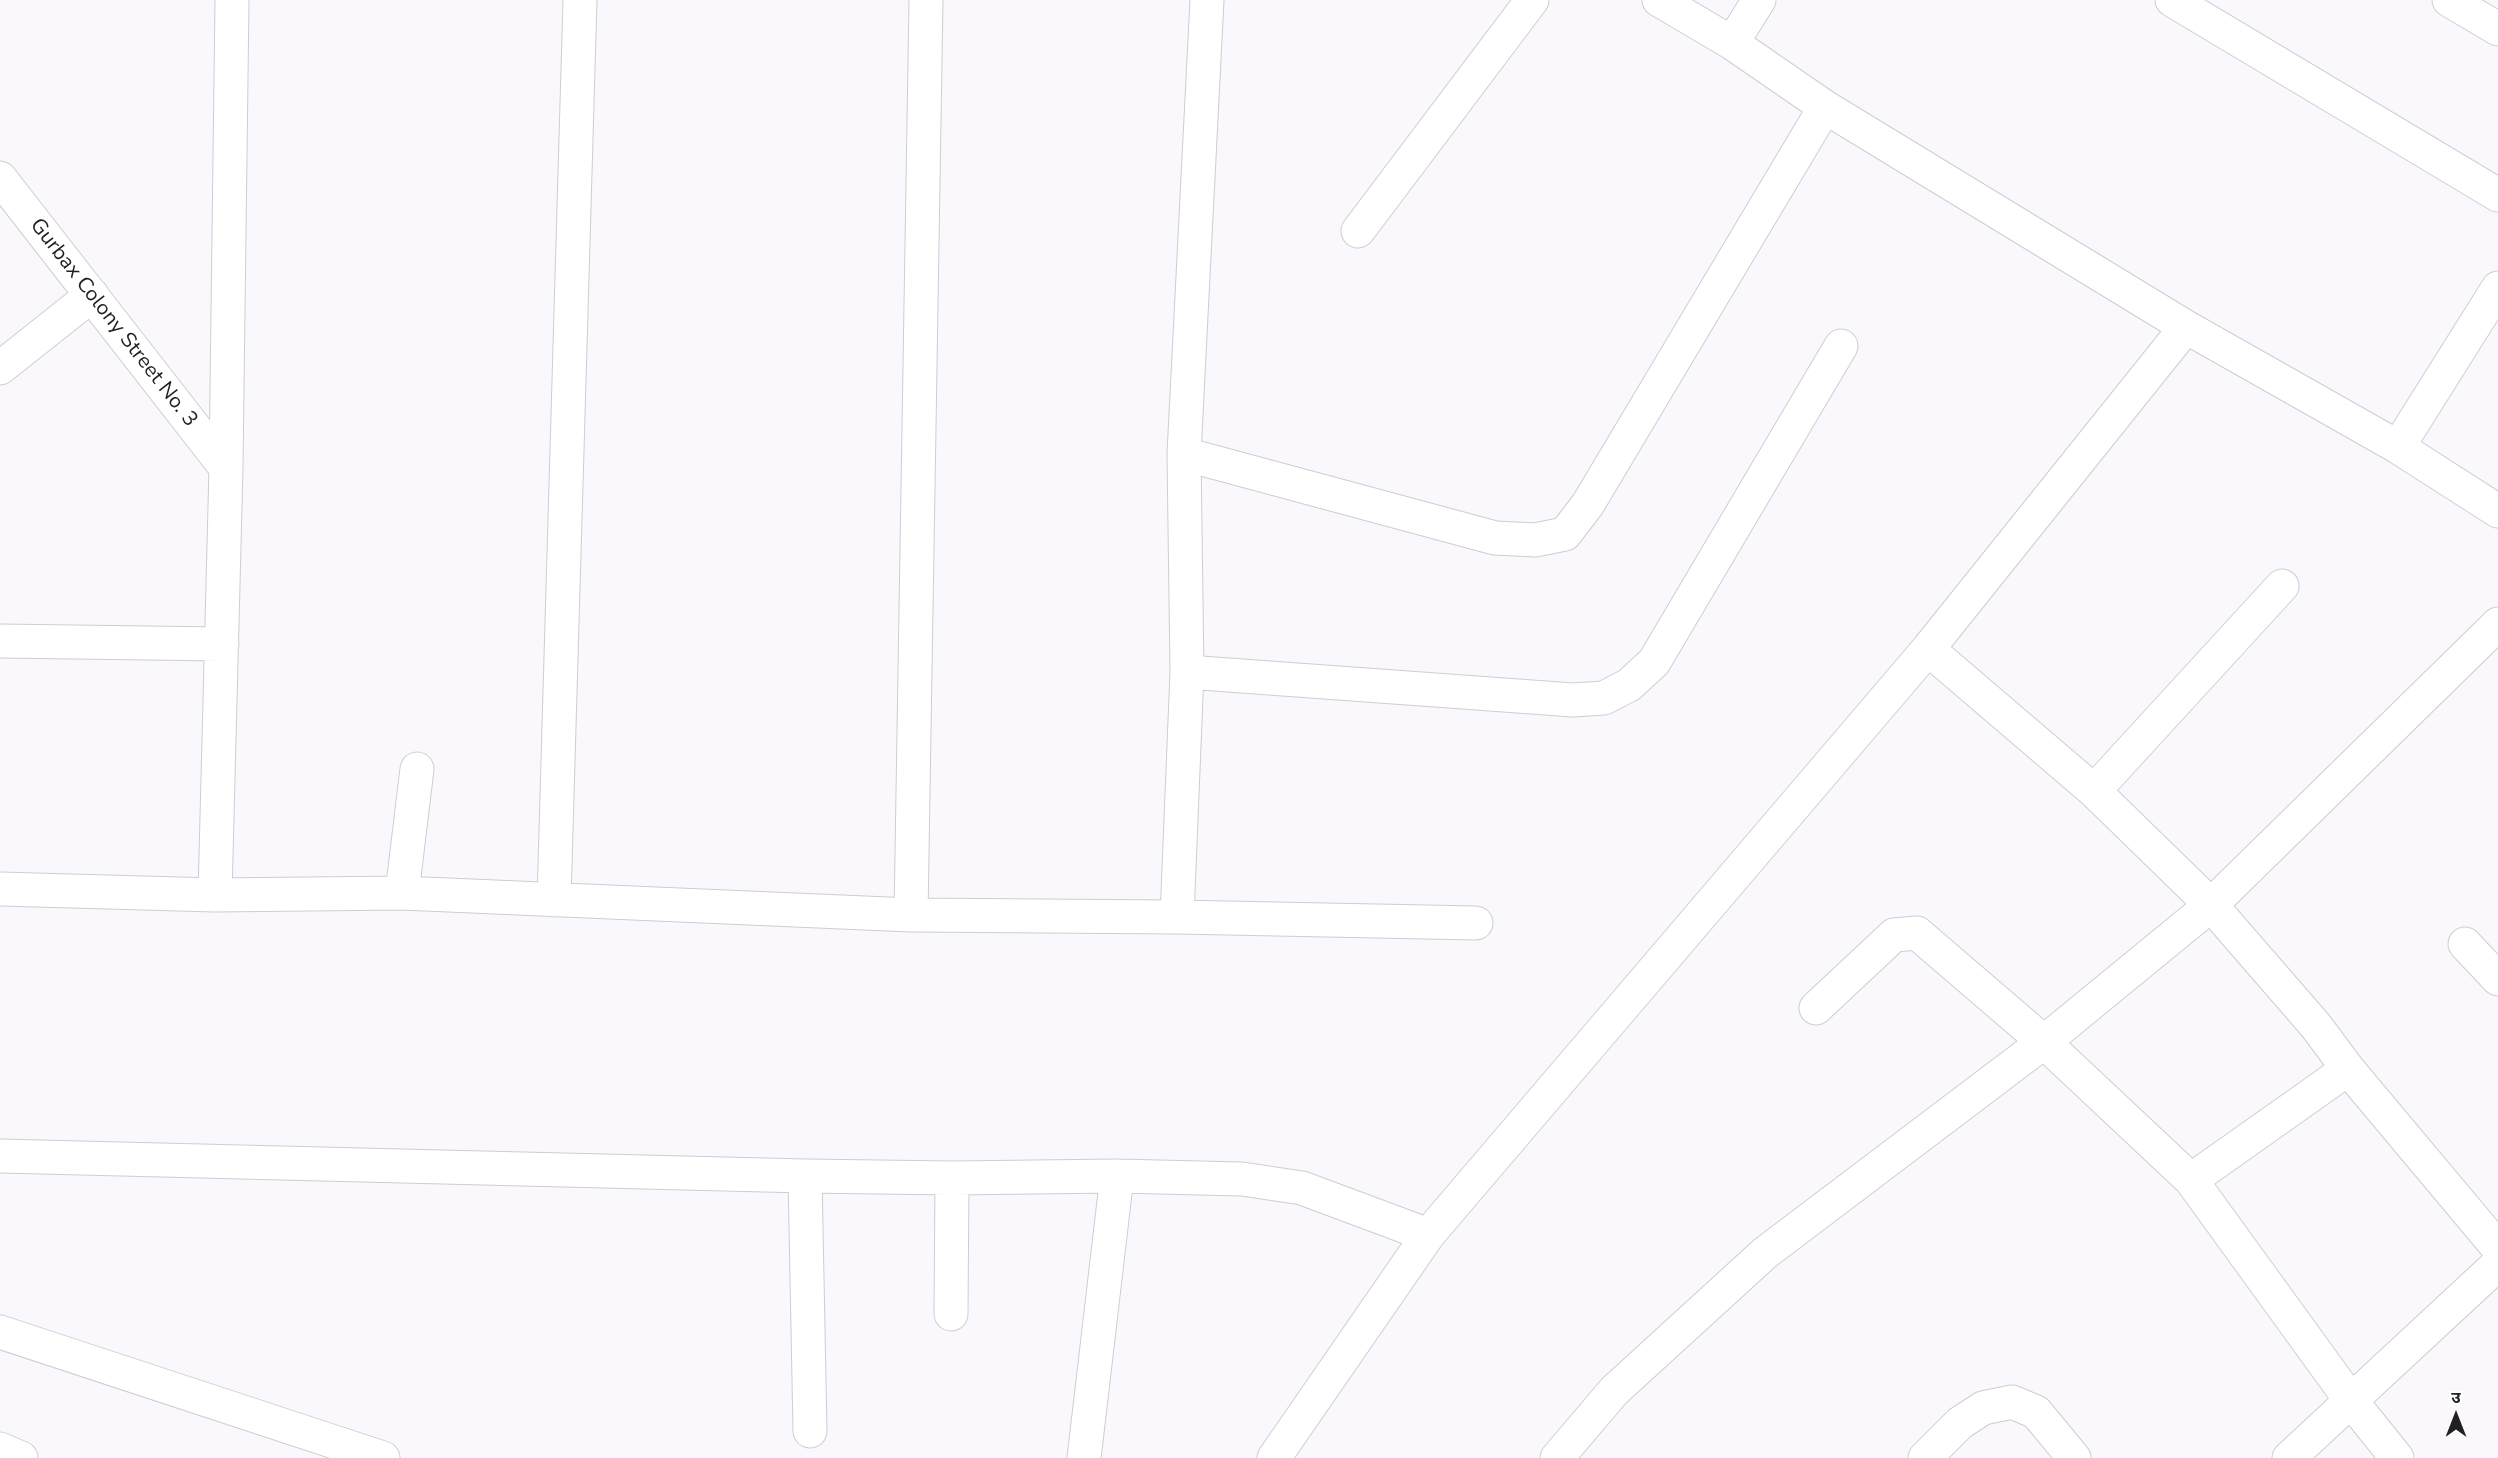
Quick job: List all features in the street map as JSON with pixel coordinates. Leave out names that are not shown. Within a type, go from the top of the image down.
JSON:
[{"type":"street","points":[[215,895],[226,468],[232,0]]},
{"type":"street","points":[[554,900],[580,0]]},
{"type":"street","points":[[911,915],[926,0]]},
{"type":"street","points":[[1177,917],[1187,672],[1184,454],[1207,0]]},
{"type":"street","points":[[1358,231],[1532,0]]},
{"type":"street","points":[[1659,0],[1732,43],[1825,107],[2186,327],[2398,447],[2498,511]]},
{"type":"street","points":[[1732,43],[1759,0]]},
{"type":"street","points":[[2172,0],[2498,195]]},
{"type":"street","points":[[2449,0],[2498,29]]},
{"type":"street","points":[[1184,454],[1495,538],[1535,540],[1565,534],[1588,504],[1825,107]]},
{"type":"street","name":"Gurbax Colony Street No. 3","points":[[0,178],[226,468]]},
{"type":"street","points":[[2398,447],[2498,288]]},
{"type":"street","points":[[0,368],[92,295]]},
{"type":"street","points":[[1274,1458],[1428,1235],[1928,649],[2186,327]]},
{"type":"street","points":[[1187,672],[1573,700],[1604,698],[1629,685],[1654,662],[1841,346]]},
{"type":"street","points":[[2094,792],[2282,586]]},
{"type":"street","points":[[1557,1458],[1614,1391],[1765,1253],[2044,1042],[2211,905],[2498,624]]},
{"type":"street","points":[[0,642],[222,644]]},
{"type":"street","points":[[1928,649],[2094,792],[2211,905],[2316,1026],[2348,1069],[2498,1248]]},
{"type":"street","points":[[402,892],[417,769]]},
{"type":"street","points":[[0,889],[215,895],[402,892],[911,915],[1476,923]]},
{"type":"street","points":[[1816,1008],[1894,935],[1917,933],[2044,1042],[2191,1180],[2352,1402],[2397,1458]]},
{"type":"street","points":[[2465,944],[2498,979]]},
{"type":"street","points":[[2191,1180],[2348,1069]]},
{"type":"street","points":[[0,1156],[805,1176],[952,1178],[1117,1176],[1242,1179],[1302,1188],[1428,1235]]},
{"type":"street","points":[[805,1176],[810,1431]]},
{"type":"street","points":[[1084,1458],[1117,1176]]},
{"type":"street","points":[[951,1314],[952,1178]]},
{"type":"street","points":[[2289,1458],[2352,1402],[2498,1264]]},
{"type":"street","points":[[0,1332],[383,1458]]},
{"type":"street","points":[[1925,1458],[1960,1423],[1983,1408],[2012,1402],[2036,1412],[2074,1458]]},
{"type":"street","points":[[0,1449],[21,1458]]}]
